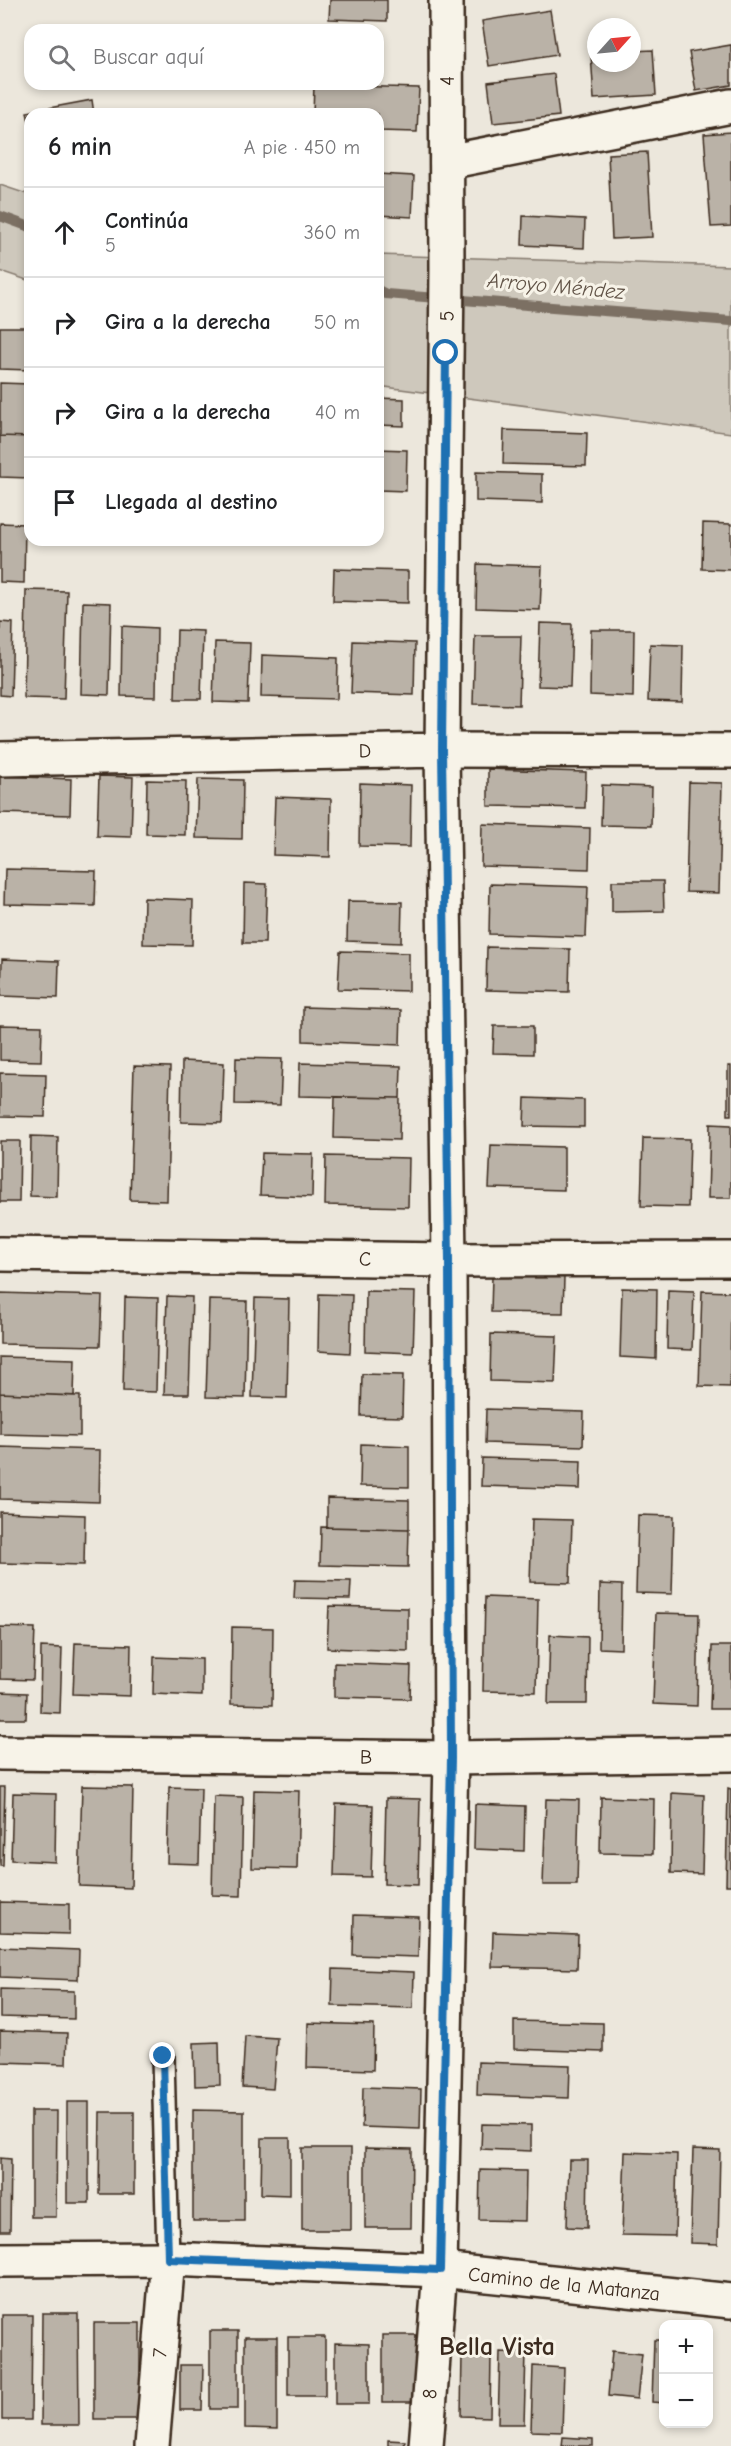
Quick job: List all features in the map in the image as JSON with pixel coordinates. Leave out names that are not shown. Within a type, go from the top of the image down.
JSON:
[{"type":"street","name":"4","points":[[446,0],[447,162]]},
{"type":"street","points":[[447,162],[731,106]]},
{"type":"street","name":"5","points":[[440,2270],[451,1758],[449,1260],[442,750],[447,162]]},
{"type":"street","name":"D","points":[[0,759],[442,750],[731,751]]},
{"type":"street","name":"C","points":[[0,1254],[449,1260],[731,1259]]},
{"type":"street","name":"B","points":[[0,1753],[451,1758],[731,1754]]},
{"type":"street","name":"Camino de la Matanza","points":[[0,2260],[168,2259],[440,2270],[731,2301]]},
{"type":"street","name":"7","points":[[152,2446],[168,2259]]},
{"type":"street","name":"8","points":[[426,2446],[440,2270]]},
{"type":"lane","points":[[163,2056],[168,2259]]},
{"type":"shaded area","points":[[0,185],[24,193],[24,279],[0,271]]},
{"type":"shaded area","points":[[384,255],[731,266],[731,433],[384,387]]},
{"type":"building","points":[[330,0],[387,0],[387,21],[329,19]]},
{"type":"building","points":[[550,10],[557,55],[489,66],[482,21]]},
{"type":"building","points":[[731,45],[731,85],[696,91],[689,52]]},
{"type":"building","points":[[653,50],[656,95],[594,99],[592,72],[641,72],[641,51]]},
{"type":"building","points":[[554,74],[559,116],[493,123],[488,82]]},
{"type":"building","points":[[419,88],[417,132],[384,131],[384,108],[313,108],[314,90]]},
{"type":"building","points":[[92,100],[93,108],[49,108]]},
{"type":"building","points":[[731,132],[731,226],[711,227],[704,134]]},
{"type":"building","points":[[647,152],[652,237],[612,239],[608,154]]},
{"type":"building","points":[[384,174],[414,176],[412,217],[384,215]]},
{"type":"building","points":[[523,216],[585,219],[584,248],[522,245]]},
{"type":"building","points":[[0,327],[24,327],[24,370],[0,369]]},
{"type":"building","points":[[0,383],[24,384],[24,437],[0,436]]},
{"type":"building","points":[[384,398],[404,399],[404,426],[384,425]]},
{"type":"building","points":[[504,430],[587,433],[586,466],[503,464]]},
{"type":"building","points":[[0,436],[24,437],[24,478],[0,477]]},
{"type":"building","points":[[384,449],[407,450],[406,491],[384,490]]},
{"type":"building","points":[[476,472],[542,474],[542,503],[476,501]]},
{"type":"building","points":[[0,523],[24,524],[24,583],[0,582]]},
{"type":"building","points":[[703,523],[731,524],[731,570],[702,569]]},
{"type":"building","points":[[477,564],[542,566],[540,610],[476,608]]},
{"type":"building","points":[[334,569],[408,571],[408,603],[333,601]]},
{"type":"building","points":[[26,590],[67,591],[64,699],[24,698]]},
{"type":"building","points":[[83,602],[111,603],[109,695],[81,694]]},
{"type":"building","points":[[0,622],[13,623],[11,696],[0,695]]},
{"type":"building","points":[[540,623],[572,624],[570,687],[538,686]]},
{"type":"building","points":[[122,626],[157,628],[156,697],[121,696]]},
{"type":"building","points":[[177,630],[203,631],[201,699],[175,699]]},
{"type":"building","points":[[591,630],[634,630],[633,697],[590,695]]},
{"type":"building","points":[[475,636],[521,636],[519,705],[473,704]]},
{"type":"building","points":[[353,641],[415,643],[414,695],[351,693]]},
{"type":"building","points":[[215,642],[250,643],[248,703],[213,702]]},
{"type":"building","points":[[650,644],[683,645],[682,702],[648,701]]},
{"type":"building","points":[[262,655],[338,658],[337,699],[261,697]]},
{"type":"building","points":[[488,769],[586,772],[585,808],[488,806]]},
{"type":"building","points":[[0,776],[71,779],[70,815],[0,813]]},
{"type":"building","points":[[99,776],[133,777],[131,837],[97,836]]},
{"type":"building","points":[[198,779],[243,780],[242,839],[196,838]]},
{"type":"building","points":[[147,780],[186,781],[185,835],[146,834]]},
{"type":"building","points":[[689,782],[722,783],[719,893],[686,892]]},
{"type":"building","points":[[360,783],[411,785],[410,847],[359,846]]},
{"type":"building","points":[[602,785],[652,787],[651,826],[601,825]]},
{"type":"building","points":[[275,797],[331,799],[330,857],[273,855]]},
{"type":"building","points":[[482,824],[590,828],[589,869],[481,866]]},
{"type":"building","points":[[5,869],[96,871],[95,906],[4,904]]},
{"type":"building","points":[[612,881],[663,881],[664,911],[612,912]]},
{"type":"building","points":[[244,883],[267,884],[265,943],[243,943]]},
{"type":"building","points":[[490,884],[588,887],[586,937],[489,934]]},
{"type":"building","points":[[144,898],[193,900],[192,945],[143,944]]},
{"type":"building","points":[[348,901],[402,902],[401,943],[347,941]]},
{"type":"building","points":[[487,947],[570,949],[569,992],[486,990]]},
{"type":"building","points":[[340,951],[409,953],[409,991],[338,989]]},
{"type":"building","points":[[2,959],[59,961],[58,998],[1,996]]},
{"type":"building","points":[[303,1007],[401,1010],[400,1045],[303,1041]]},
{"type":"building","points":[[0,1025],[42,1026],[41,1061],[0,1060]]},
{"type":"building","points":[[494,1026],[533,1026],[533,1054],[493,1053]]},
{"type":"building","points":[[236,1058],[282,1059],[280,1105],[235,1104]]},
{"type":"building","points":[[182,1061],[224,1063],[222,1123],[181,1122]]},
{"type":"building","points":[[300,1063],[401,1066],[400,1098],[299,1096]]},
{"type":"building","points":[[134,1066],[170,1067],[167,1201],[130,1200]]},
{"type":"building","points":[[728,1066],[731,1066],[731,1115],[728,1115]]},
{"type":"building","points":[[0,1073],[46,1074],[45,1117],[0,1116]]},
{"type":"building","points":[[335,1097],[400,1098],[399,1140],[334,1138]]},
{"type":"building","points":[[525,1098],[584,1100],[584,1127],[524,1126]]},
{"type":"building","points":[[710,1124],[731,1125],[731,1198],[708,1198]]},
{"type":"building","points":[[31,1136],[58,1137],[57,1197],[30,1196]]},
{"type":"building","points":[[643,1138],[690,1139],[688,1207],[641,1206]]},
{"type":"building","points":[[0,1141],[20,1141],[19,1202],[0,1202]]},
{"type":"building","points":[[491,1145],[564,1147],[564,1190],[489,1188]]},
{"type":"building","points":[[262,1153],[313,1154],[312,1197],[260,1195]]},
{"type":"building","points":[[326,1156],[409,1158],[408,1207],[325,1205]]},
{"type":"building","points":[[492,1276],[564,1277],[563,1313],[491,1312]]},
{"type":"building","points":[[622,1288],[657,1289],[656,1359],[620,1357]]},
{"type":"building","points":[[668,1290],[694,1291],[692,1350],[667,1349]]},
{"type":"building","points":[[366,1291],[415,1292],[413,1353],[365,1351]]},
{"type":"building","points":[[702,1291],[731,1292],[730,1387],[699,1386]]},
{"type":"building","points":[[0,1293],[102,1296],[100,1346],[0,1344]]},
{"type":"building","points":[[319,1294],[352,1295],[350,1353],[318,1351]]},
{"type":"building","points":[[167,1296],[192,1297],[189,1394],[164,1394]]},
{"type":"building","points":[[125,1297],[158,1298],[156,1392],[123,1391]]},
{"type":"building","points":[[255,1298],[289,1299],[287,1398],[252,1397]]},
{"type":"building","points":[[209,1300],[247,1301],[245,1398],[206,1397]]},
{"type":"building","points":[[491,1334],[557,1336],[555,1383],[490,1381]]},
{"type":"building","points":[[0,1357],[75,1359],[74,1396],[0,1393]]},
{"type":"building","points":[[362,1374],[403,1375],[402,1417],[361,1416]]},
{"type":"building","points":[[0,1393],[80,1396],[80,1436],[0,1434]]},
{"type":"building","points":[[486,1409],[584,1412],[583,1446],[485,1443]]},
{"type":"building","points":[[361,1444],[409,1446],[409,1487],[360,1486]]},
{"type":"building","points":[[0,1447],[100,1450],[99,1502],[0,1499]]},
{"type":"building","points":[[482,1458],[581,1461],[580,1489],[481,1486]]},
{"type":"building","points":[[327,1498],[409,1500],[409,1529],[327,1527]]},
{"type":"building","points":[[0,1512],[85,1515],[84,1565],[0,1563]]},
{"type":"building","points":[[638,1515],[674,1516],[672,1594],[636,1593]]},
{"type":"building","points":[[532,1519],[572,1520],[570,1583],[530,1582]]},
{"type":"building","points":[[321,1527],[409,1529],[408,1567],[320,1565]]},
{"type":"building","points":[[295,1580],[351,1581],[350,1599],[294,1598]]},
{"type":"building","points":[[600,1584],[622,1585],[621,1649],[599,1648]]},
{"type":"building","points":[[485,1597],[538,1599],[536,1692],[483,1691]]},
{"type":"building","points":[[329,1606],[408,1608],[408,1651],[327,1648]]},
{"type":"building","points":[[656,1613],[699,1614],[697,1706],[653,1704]]},
{"type":"building","points":[[0,1627],[35,1628],[33,1680],[0,1679]]},
{"type":"building","points":[[232,1627],[273,1628],[272,1705],[231,1704]]},
{"type":"building","points":[[550,1635],[588,1637],[587,1704],[548,1704]]},
{"type":"building","points":[[75,1643],[131,1645],[130,1696],[73,1694]]},
{"type":"building","points":[[712,1646],[731,1646],[731,1709],[710,1709]]},
{"type":"building","points":[[41,1647],[62,1648],[60,1713],[40,1712]]},
{"type":"building","points":[[154,1657],[202,1659],[202,1696],[153,1694]]},
{"type":"building","points":[[334,1663],[411,1666],[410,1699],[334,1697]]},
{"type":"building","points":[[0,1692],[27,1693],[26,1719],[0,1719]]},
{"type":"building","points":[[82,1786],[133,1787],[131,1888],[79,1886]]},
{"type":"building","points":[[0,1787],[5,1787],[3,1866],[0,1866]]},
{"type":"building","points":[[169,1787],[201,1788],[199,1864],[167,1863]]},
{"type":"building","points":[[728,1788],[731,1789],[731,1885],[726,1885]]},
{"type":"building","points":[[254,1790],[299,1791],[297,1869],[252,1868]]},
{"type":"building","points":[[13,1793],[56,1794],[55,1862],[11,1860]]},
{"type":"building","points":[[672,1793],[704,1795],[702,1874],[671,1873]]},
{"type":"building","points":[[214,1796],[243,1797],[241,1896],[212,1895]]},
{"type":"building","points":[[601,1797],[654,1799],[653,1854],[600,1853]]},
{"type":"building","points":[[386,1798],[420,1799],[418,1885],[384,1884]]},
{"type":"building","points":[[546,1799],[579,1800],[577,1885],[543,1885]]},
{"type":"building","points":[[336,1804],[373,1805],[371,1877],[334,1876]]},
{"type":"building","points":[[475,1804],[525,1806],[524,1851],[474,1849]]},
{"type":"building","points":[[0,1902],[69,1904],[69,1934],[0,1932]]},
{"type":"building","points":[[354,1915],[419,1917],[418,1957],[353,1955]]},
{"type":"building","points":[[493,1932],[578,1935],[577,1969],[492,1967]]},
{"type":"building","points":[[0,1947],[79,1950],[78,1980],[0,1977]]},
{"type":"building","points":[[333,1969],[414,1972],[413,2008],[332,2006]]},
{"type":"building","points":[[0,1989],[74,1991],[74,2019],[0,2017]]},
{"type":"building","points":[[514,2021],[603,2023],[603,2052],[514,2049]]},
{"type":"building","points":[[308,2023],[374,2025],[373,2070],[307,2068]]},
{"type":"building","points":[[0,2031],[67,2033],[66,2064],[0,2062]]},
{"type":"building","points":[[245,2036],[277,2038],[273,2089],[242,2087]]},
{"type":"building","points":[[219,2042],[220,2085],[195,2086],[194,2043]]},
{"type":"building","points":[[478,2062],[570,2065],[569,2098],[477,2095]]},
{"type":"building","points":[[363,2087],[421,2089],[420,2129],[362,2127]]},
{"type":"building","points":[[67,2102],[89,2102],[89,2203],[67,2203]]},
{"type":"building","points":[[193,2110],[244,2111],[244,2221],[193,2221]]},
{"type":"building","points":[[31,2111],[57,2111],[56,2217],[31,2217]]},
{"type":"building","points":[[100,2112],[134,2112],[134,2194],[99,2194]]},
{"type":"building","points":[[482,2124],[531,2125],[531,2151],[481,2149]]},
{"type":"building","points":[[262,2138],[290,2138],[290,2195],[261,2194]]},
{"type":"building","points":[[302,2148],[351,2148],[351,2230],[302,2230]]},
{"type":"building","points":[[365,2148],[412,2149],[411,2228],[365,2228]]},
{"type":"building","points":[[693,2149],[720,2150],[718,2244],[690,2243]]},
{"type":"building","points":[[625,2152],[677,2154],[675,2236],[622,2235]]},
{"type":"building","points":[[0,2158],[11,2159],[10,2231],[0,2231]]},
{"type":"building","points":[[569,2160],[588,2160],[587,2228],[567,2227]]},
{"type":"building","points":[[480,2170],[526,2171],[525,2221],[479,2220]]},
{"type":"building","points":[[42,2313],[78,2313],[79,2425],[41,2425]]},
{"type":"building","points":[[2,2315],[32,2315],[31,2420],[2,2420]]},
{"type":"building","points":[[94,2323],[140,2323],[140,2419],[94,2419]]},
{"type":"building","points":[[210,2331],[238,2331],[238,2409],[210,2409]]},
{"type":"building","points":[[383,2335],[416,2335],[416,2402],[383,2402]]},
{"type":"building","points":[[245,2337],[277,2337],[277,2429],[245,2428]]},
{"type":"building","points":[[288,2337],[325,2337],[325,2396],[288,2396]]},
{"type":"building","points":[[654,2340],[659,2340],[659,2403],[652,2402]]},
{"type":"building","points":[[335,2343],[369,2344],[369,2404],[335,2404]]},
{"type":"building","points":[[612,2351],[642,2354],[637,2399],[608,2396]]},
{"type":"building","points":[[500,2352],[526,2353],[524,2424],[498,2424]]},
{"type":"building","points":[[462,2353],[491,2354],[490,2417],[461,2416]]},
{"type":"building","points":[[180,2365],[203,2365],[202,2410],[180,2410]]},
{"type":"building","points":[[533,2366],[564,2368],[562,2432],[531,2431]]},
{"type":"building","points":[[563,2437],[593,2439],[593,2446],[562,2446]]},
{"type":"building","points":[[388,2440],[405,2441],[404,2446],[388,2446]]},
{"type":"waterway","name":"Arroyo Méndez","points":[[0,216],[24,225]]},
{"type":"waterway","name":"Arroyo Méndez","points":[[384,293],[731,321]]},
{"type":"district","name":"Bella Vista","points":[[497,2347]]},
{"type":"route","points":[[163,2056],[168,2259],[440,2270],[451,1758],[449,1260],[442,750],[446,353]]}]
